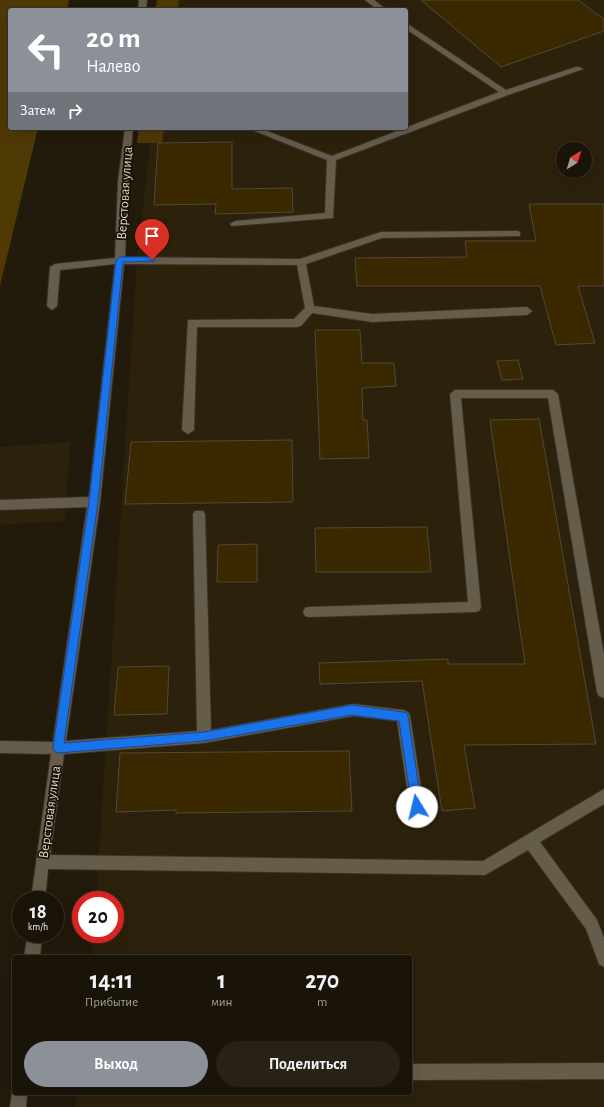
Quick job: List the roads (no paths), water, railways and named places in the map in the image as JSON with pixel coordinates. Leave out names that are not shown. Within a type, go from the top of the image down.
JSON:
[{"type":"street","points":[[369,0],[380,8]]},
{"type":"street","points":[[408,27],[505,93]]},
{"type":"street","points":[[256,130],[332,159],[505,93],[579,70]]},
{"type":"street","name":"Верстовая улица","points":[[39,891],[94,502],[120,260],[123,182],[129,130]]},
{"type":"street","points":[[235,224],[330,216],[332,159]]},
{"type":"street","points":[[52,306],[55,267],[120,260],[302,262],[381,235],[517,234]]},
{"type":"street","points":[[302,262],[310,309]]},
{"type":"street","points":[[310,309],[372,318],[527,311]]},
{"type":"street","points":[[188,430],[192,323],[298,323],[310,309]]},
{"type":"street","points":[[309,612],[475,607],[455,394],[553,394],[604,692]]},
{"type":"street","points":[[0,505],[94,502]]},
{"type":"street","points":[[199,514],[204,737]]},
{"type":"street","points":[[0,747],[58,748],[204,737],[352,710],[403,716],[417,807]]},
{"type":"street","points":[[42,862],[485,868],[604,796]]},
{"type":"street","points":[[530,840],[592,925],[604,959]]},
{"type":"street","points":[[32,955],[34,943]]},
{"type":"street","points":[[412,1072],[604,1071]]},
{"type":"street","points":[[18,1107],[19,1095]]}]
